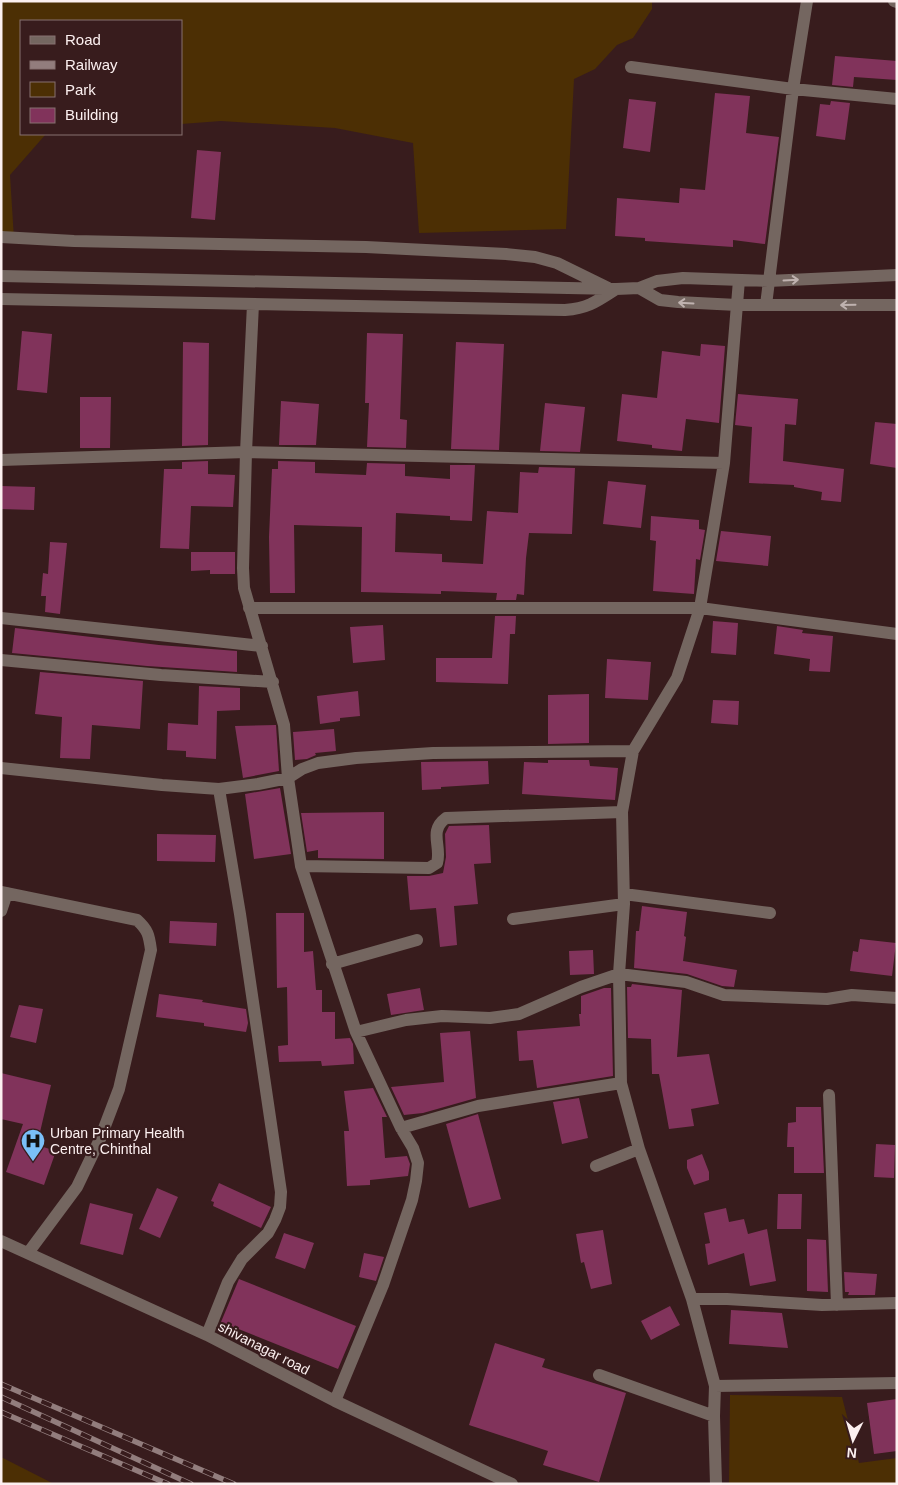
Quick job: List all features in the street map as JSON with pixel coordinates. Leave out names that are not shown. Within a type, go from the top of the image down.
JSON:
[{"type":"street","points":[[766,306],[793,89],[807,1]]},
{"type":"street","points":[[631,68],[793,89],[897,99]]},
{"type":"street","points":[[1,237],[74,241],[366,248],[515,255],[535,257],[557,263],[613,289]]},
{"type":"street","points":[[1,276],[613,289],[639,288],[657,281],[683,278],[768,281],[897,275]]},
{"type":"street","points":[[716,1484],[715,1386],[692,1299],[639,1149],[621,1083],[619,974],[624,899],[622,812],[633,751],[677,678],[700,608],[724,463],[738,280]]},
{"type":"street","points":[[639,288],[660,300],[678,302],[766,306],[897,305]]},
{"type":"street","points":[[1,299],[565,310],[583,308],[596,302],[613,289]]},
{"type":"street","points":[[253,304],[246,452],[244,588],[273,682],[284,726],[288,778],[301,866],[356,1032],[400,1128],[413,1148],[418,1163],[416,1181],[383,1286],[335,1401]]},
{"type":"street","points":[[1,460],[246,452],[724,463]]},
{"type":"street","points":[[249,608],[700,608],[897,634]]},
{"type":"street","points":[[1,618],[262,646]]},
{"type":"street","points":[[1,660],[161,675],[273,682]]},
{"type":"street","points":[[1,768],[219,789],[288,778],[302,769],[318,763],[356,758],[433,753],[633,751]]},
{"type":"street","points":[[207,1335],[228,1282],[242,1259],[268,1233],[275,1220],[280,1207],[281,1192],[219,789]]},
{"type":"street","points":[[301,866],[429,868],[437,863],[439,856],[436,832],[439,823],[446,818],[622,812]]},
{"type":"street","points":[[1,911],[4,892],[137,920],[146,928],[152,950],[119,1089],[100,1139],[77,1187],[28,1253]]},
{"type":"street","points":[[513,919],[624,899],[770,913]]},
{"type":"street","points":[[332,964],[417,940]]},
{"type":"street","points":[[356,1032],[415,1019],[442,1016],[490,1018],[519,1014],[581,987],[619,974],[686,982],[724,995],[827,999],[852,995],[897,998]]},
{"type":"street","points":[[400,1128],[478,1106],[621,1083]]},
{"type":"street","points":[[829,1095],[837,1306]]},
{"type":"street","points":[[596,1166],[639,1149]]},
{"type":"street","name":"shivanagar road","points":[[1,1241],[207,1335],[335,1401],[512,1484]]},
{"type":"street","points":[[692,1299],[727,1299],[837,1306],[897,1303]]},
{"type":"street","points":[[599,1375],[714,1416]]},
{"type":"street","points":[[715,1386],[897,1383]]},
{"type":"green space","points":[[1,1],[652,1],[652,9],[633,38],[617,45],[595,69],[574,79],[566,229],[419,233],[413,143],[335,128],[221,121],[182,124],[182,20],[20,20],[20,135],[45,135],[10,175],[14,239],[1,235]]},
{"type":"green space","points":[[730,1395],[842,1397],[859,1463],[897,1458],[897,1484],[729,1484]]},
{"type":"green space","points":[[1,1457],[54,1484],[1,1484]]},
{"type":"building","points":[[835,56],[897,61],[897,80],[854,77],[853,87],[832,85]]},
{"type":"building","points":[[715,93],[750,96],[746,133],[779,137],[765,244],[733,240],[733,247],[645,241],[645,238],[615,236],[617,198],[679,203],[680,188],[705,190]]},
{"type":"building","points":[[629,99],[656,102],[650,152],[623,148]]},
{"type":"building","points":[[831,101],[850,103],[845,140],[816,136],[820,104],[830,105]]},
{"type":"building","points":[[197,150],[221,152],[215,220],[191,218]]},
{"type":"building","points":[[22,331],[52,334],[47,393],[17,390]]},
{"type":"building","points":[[367,333],[403,334],[400,419],[407,420],[406,448],[367,447],[369,403],[365,403]]},
{"type":"building","points":[[183,342],[209,343],[208,445],[182,446]]},
{"type":"building","points":[[456,342],[504,344],[499,450],[451,449]]},
{"type":"building","points":[[701,344],[725,346],[719,423],[686,419],[682,451],[652,448],[652,445],[617,441],[622,394],[657,398],[662,351],[700,356]]},
{"type":"building","points":[[738,394],[798,399],[796,425],[785,424],[783,461],[844,469],[841,502],[821,500],[822,492],[794,487],[794,485],[749,483],[752,427],[735,425]]},
{"type":"building","points":[[80,397],[111,397],[110,448],[80,448]]},
{"type":"building","points":[[281,401],[319,404],[316,445],[279,445]]},
{"type":"building","points":[[545,403],[585,407],[580,452],[540,451]]},
{"type":"building","points":[[875,422],[897,424],[897,468],[870,464]]},
{"type":"building","points":[[208,461],[208,474],[235,475],[233,507],[191,506],[189,549],[160,548],[164,469],[182,469],[182,462]]},
{"type":"building","points":[[278,461],[315,462],[315,473],[366,475],[367,463],[405,464],[405,476],[450,479],[450,465],[475,465],[472,521],[450,520],[450,516],[396,513],[395,552],[442,554],[442,562],[483,564],[487,511],[518,513],[520,472],[538,473],[539,467],[575,468],[572,534],[529,533],[524,595],[517,594],[516,600],[496,600],[497,593],[441,591],[441,594],[361,592],[362,527],[294,525],[295,593],[270,593],[269,537],[272,469],[278,469]]},
{"type":"building","points":[[608,481],[646,485],[641,528],[603,524]]},
{"type":"building","points":[[1,486],[35,487],[34,510],[1,509]]},
{"type":"building","points":[[651,516],[699,520],[699,529],[705,530],[700,560],[696,559],[694,594],[653,591],[656,541],[650,540]]},
{"type":"building","points":[[721,531],[771,536],[768,566],[716,561]]},
{"type":"building","points":[[50,542],[67,543],[60,614],[45,612],[46,596],[41,596],[43,573],[48,574]]},
{"type":"building","points":[[191,552],[235,552],[235,574],[210,574],[210,570],[191,571]]},
{"type":"building","points":[[495,616],[516,616],[515,634],[510,634],[508,684],[436,682],[436,658],[492,658]]},
{"type":"building","points":[[713,621],[738,623],[736,655],[711,653]]},
{"type":"building","points":[[383,625],[385,660],[353,663],[350,627]]},
{"type":"building","points":[[777,626],[803,630],[802,633],[833,636],[830,672],[809,671],[810,659],[774,654]]},
{"type":"building","points":[[15,628],[159,645],[237,651],[237,672],[147,666],[12,653]]},
{"type":"building","points":[[607,659],[651,662],[648,700],[605,698]]},
{"type":"building","points":[[40,672],[143,681],[140,729],[92,725],[90,759],[60,758],[62,717],[35,714]]},
{"type":"building","points":[[199,686],[240,688],[240,710],[217,711],[216,759],[186,757],[186,751],[167,750],[168,723],[198,725]]},
{"type":"building","points":[[358,691],[360,716],[340,718],[340,721],[320,724],[317,696]]},
{"type":"building","points":[[589,694],[589,743],[548,744],[548,695]]},
{"type":"building","points":[[713,700],[739,701],[738,725],[711,723]]},
{"type":"building","points":[[276,725],[279,771],[243,778],[235,726]]},
{"type":"building","points":[[334,729],[336,751],[315,753],[316,755],[307,759],[295,760],[293,732]]},
{"type":"building","points":[[548,760],[589,760],[590,766],[618,768],[615,800],[522,794],[524,762],[548,763]]},
{"type":"building","points":[[488,761],[489,784],[422,790],[421,762]]},
{"type":"building","points":[[280,788],[291,854],[254,859],[245,794]]},
{"type":"building","points":[[384,812],[384,859],[318,858],[318,850],[307,852],[301,813]]},
{"type":"building","points":[[489,825],[491,863],[474,864],[478,904],[454,906],[457,945],[440,947],[436,908],[410,910],[407,876],[429,876],[443,873],[446,857],[445,834],[449,826]]},
{"type":"building","points":[[157,834],[216,835],[215,862],[157,861]]},
{"type":"building","points":[[642,906],[687,912],[683,961],[737,970],[734,987],[722,986],[687,974],[634,968],[636,931],[639,931]]},
{"type":"building","points":[[276,913],[304,913],[304,952],[313,951],[316,990],[322,990],[322,1012],[335,1012],[335,1039],[350,1038],[353,1044],[354,1064],[322,1066],[321,1061],[279,1062],[278,1046],[288,1045],[287,987],[277,988]]},
{"type":"building","points":[[170,921],[217,923],[216,946],[169,943]]},
{"type":"building","points":[[860,939],[896,943],[892,976],[850,971],[853,951],[858,952]]},
{"type":"building","points":[[593,950],[594,974],[570,975],[569,951]]},
{"type":"building","points":[[632,984],[682,990],[677,1057],[709,1054],[719,1104],[691,1109],[694,1126],[669,1129],[659,1074],[652,1074],[651,1039],[628,1038],[627,987],[631,987]]},
{"type":"building","points":[[420,988],[424,1010],[391,1015],[387,994]]},
{"type":"building","points":[[604,988],[611,988],[613,1076],[537,1088],[533,1060],[519,1061],[517,1031],[580,1026],[581,996]]},
{"type":"building","points":[[159,994],[203,1000],[202,1002],[246,1009],[248,1023],[246,1032],[204,1026],[204,1023],[156,1017]]},
{"type":"building","points":[[19,1005],[43,1009],[36,1043],[10,1037]]},
{"type":"building","points":[[470,1031],[476,1098],[423,1113],[404,1115],[391,1087],[444,1082],[440,1033]]},
{"type":"building","points":[[1,1073],[51,1085],[37,1145],[56,1151],[44,1185],[6,1172],[23,1124],[1,1119]]},
{"type":"building","points":[[373,1088],[387,1117],[382,1117],[385,1158],[407,1156],[410,1164],[408,1176],[370,1180],[370,1185],[347,1186],[344,1131],[349,1131],[344,1091]]},
{"type":"building","points":[[579,1098],[588,1138],[562,1144],[553,1102]]},
{"type":"building","points":[[796,1107],[821,1107],[824,1173],[794,1173],[794,1147],[787,1147],[788,1123],[796,1122]]},
{"type":"building","points":[[478,1114],[501,1199],[469,1208],[446,1124]]},
{"type":"building","points":[[876,1144],[895,1145],[894,1178],[874,1177]]},
{"type":"building","points":[[702,1154],[709,1172],[709,1180],[694,1185],[687,1168],[687,1160]]},
{"type":"building","points":[[219,1183],[271,1207],[261,1228],[213,1206],[214,1202],[211,1201]]},
{"type":"building","points":[[157,1188],[178,1197],[160,1238],[139,1229]]},
{"type":"building","points":[[778,1194],[802,1194],[801,1229],[777,1229]]},
{"type":"building","points":[[90,1203],[133,1214],[123,1255],[80,1244]]},
{"type":"building","points":[[726,1208],[729,1222],[744,1219],[748,1234],[767,1229],[776,1281],[750,1286],[744,1253],[708,1265],[705,1244],[710,1243],[704,1213]]},
{"type":"building","points":[[603,1230],[612,1284],[591,1289],[584,1262],[581,1263],[576,1234]]},
{"type":"building","points":[[284,1233],[314,1243],[305,1269],[275,1258]]},
{"type":"building","points":[[807,1239],[826,1240],[828,1292],[807,1291]]},
{"type":"building","points":[[364,1253],[384,1257],[376,1281],[359,1277]]},
{"type":"building","points":[[844,1272],[877,1274],[875,1295],[848,1295],[849,1292],[845,1292]]},
{"type":"building","points":[[239,1279],[356,1326],[338,1369],[221,1322]]},
{"type":"building","points":[[670,1306],[680,1325],[651,1340],[641,1321]]},
{"type":"building","points":[[731,1310],[782,1313],[788,1348],[729,1344]]},
{"type":"building","points":[[495,1343],[545,1359],[542,1367],[626,1393],[599,1482],[543,1465],[548,1451],[469,1425]]},
{"type":"building","points":[[897,1399],[897,1451],[874,1454],[867,1403]]},
{"type":"railway","points":[[1,1384],[234,1484]]},
{"type":"railway","points":[[1,1397],[191,1484]]},
{"type":"railway","points":[[1,1412],[168,1484]]},
{"type":"place","name":"Urban Primary Health Centre, Chinthal","points":[[33,1162]]}]
